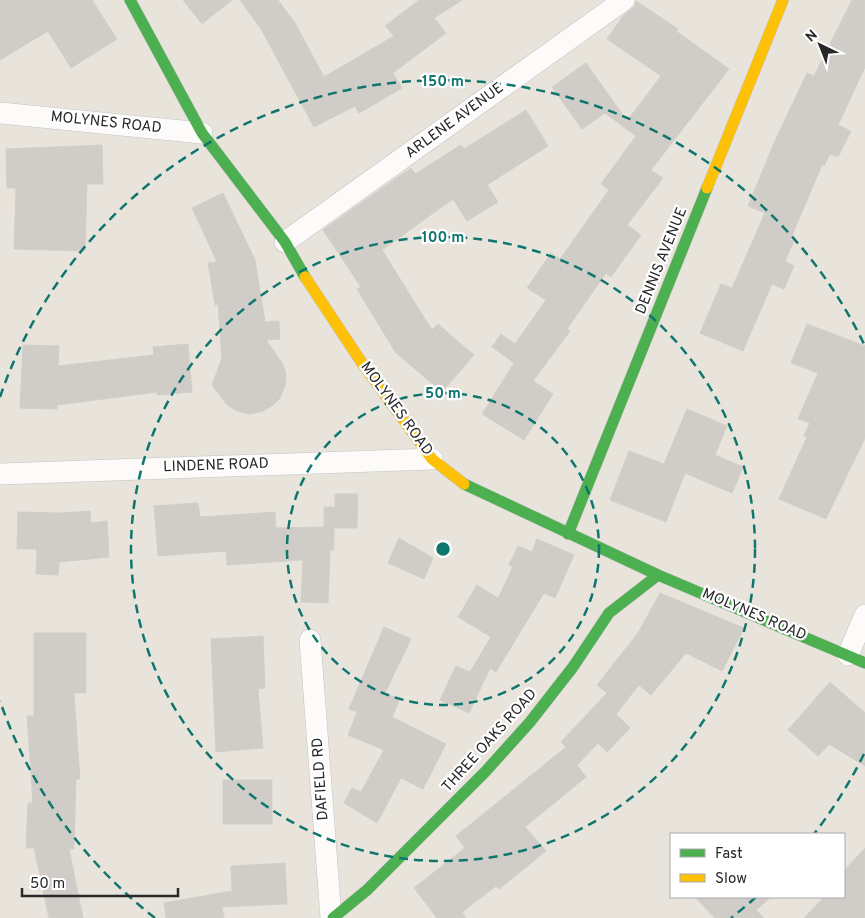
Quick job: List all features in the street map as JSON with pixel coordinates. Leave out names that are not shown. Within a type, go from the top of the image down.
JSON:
[{"type":"street","points":[[130,0],[146,25],[202,133]]},
{"type":"street","name":"ARLENE AVENUE","points":[[285,242],[624,0]]},
{"type":"street","name":"DENNIS AVENUE","points":[[568,534],[783,0]]},
{"type":"street","name":"MOLYNES ROAD","points":[[0,113],[202,133],[285,242],[362,363],[432,459],[459,481],[472,489],[658,575],[857,659]]},
{"type":"street","name":"LINDENE ROAD","points":[[0,474],[432,459]]},
{"type":"street","name":"THREE OAKS ROAD","points":[[332,918],[374,883],[485,772],[530,722],[573,666],[609,613],[658,575]]},
{"type":"street","points":[[857,659],[865,614]]},
{"type":"street","name":"DAFIELD RD","points":[[310,640],[332,918]]},
{"type":"building","points":[[0,0],[92,0],[117,39],[71,68],[48,31],[0,60]]},
{"type":"building","points":[[183,0],[232,0],[202,24]]},
{"type":"building","points":[[240,0],[278,0],[295,23],[324,77],[394,36],[385,26],[419,0],[462,0],[434,18],[446,33],[393,73],[402,88],[359,113],[355,106],[314,127],[261,29]]},
{"type":"building","points":[[852,0],[865,0],[865,67],[838,125],[851,131],[838,157],[830,154],[824,166],[822,165],[790,240],[794,241],[785,261],[794,266],[784,289],[772,284],[743,351],[700,333],[721,284],[732,288],[765,213],[748,206],[774,143],[807,73],[814,76]]},
{"type":"building","points":[[636,1],[678,29],[676,31],[729,69],[651,170],[663,178],[627,225],[641,235],[611,277],[606,273],[567,329],[570,331],[533,381],[553,394],[524,440],[482,414],[514,363],[492,347],[501,334],[515,344],[546,300],[527,288],[551,253],[560,259],[609,190],[601,184],[636,136],[605,113],[582,129],[552,87],[586,63],[627,121],[661,76],[607,39],[623,16],[635,6]]},
{"type":"building","points":[[526,110],[548,146],[487,185],[498,202],[467,221],[453,199],[382,250],[432,330],[438,324],[474,355],[442,392],[396,353],[357,289],[361,287],[323,230],[411,168],[415,174],[461,145],[464,149]]},
{"type":"building","points":[[102,145],[103,184],[87,184],[85,251],[14,249],[16,188],[7,188],[6,149]]},
{"type":"building","points":[[223,193],[255,260],[265,322],[279,321],[280,339],[266,340],[283,364],[286,374],[285,386],[280,398],[272,406],[261,412],[249,414],[237,411],[227,405],[212,385],[222,358],[218,304],[215,305],[208,263],[217,262],[192,208]]},
{"type":"building","points":[[807,324],[865,346],[865,438],[826,519],[779,499],[807,437],[804,436],[810,423],[798,419],[818,373],[791,363]]},
{"type":"building","points":[[188,344],[192,392],[157,395],[157,392],[57,405],[57,409],[20,408],[23,345],[59,346],[58,366],[154,355],[153,347]]},
{"type":"building","points":[[687,409],[727,426],[715,455],[743,467],[732,493],[685,473],[666,522],[610,500],[629,451],[664,464]]},
{"type":"building","points":[[335,494],[358,494],[357,528],[334,528],[334,550],[330,550],[328,603],[301,602],[303,560],[227,565],[226,551],[158,556],[154,506],[198,503],[200,517],[275,512],[276,528],[324,527],[324,507],[335,507]]},
{"type":"building","points":[[90,511],[91,523],[107,521],[109,557],[59,562],[58,575],[36,574],[37,549],[17,549],[18,512],[61,513]]},
{"type":"building","points":[[399,538],[433,558],[424,579],[388,563]]},
{"type":"building","points":[[537,539],[574,555],[555,598],[544,593],[496,672],[490,668],[469,713],[440,700],[456,666],[470,672],[491,637],[458,617],[477,585],[498,598],[513,567],[509,565],[518,546],[532,552]]},
{"type":"building","points":[[660,593],[744,628],[722,671],[686,653],[651,695],[639,685],[616,714],[630,728],[607,752],[598,743],[577,765],[586,777],[525,827],[546,851],[499,889],[496,886],[462,912],[466,918],[437,918],[414,888],[465,848],[456,836],[566,747],[561,742],[607,693],[597,685],[638,633]]},
{"type":"building","points":[[384,627],[411,639],[385,693],[400,699],[392,717],[446,744],[423,789],[401,778],[377,823],[344,803],[352,788],[361,792],[384,750],[348,735],[357,712],[349,709]]},
{"type":"building","points":[[34,633],[86,633],[86,693],[74,693],[80,779],[76,779],[74,849],[69,849],[83,918],[49,918],[34,848],[26,848],[28,803],[33,803],[27,716],[34,716]]},
{"type":"building","points":[[263,636],[265,688],[258,689],[263,748],[216,752],[211,639]]},
{"type":"building","points":[[830,682],[865,713],[865,766],[829,744],[818,756],[788,730]]},
{"type":"building","points":[[223,780],[272,780],[272,824],[223,824]]},
{"type":"building","points":[[865,848],[865,918],[804,918],[823,898],[845,898],[845,870]]},
{"type":"building","points":[[285,863],[287,904],[222,907],[224,918],[166,918],[164,903],[232,891],[231,866]]},
{"type":"building","points":[[696,898],[770,898],[756,910],[764,918],[715,918]]},
{"type":"traffic: fast","points":[[130,0],[202,133],[285,242],[305,277]]},
{"type":"traffic: fast","points":[[568,534],[707,188]]},
{"type":"traffic: fast","points":[[464,484],[658,575],[865,663]]},
{"type":"traffic: fast","points":[[333,918],[367,890],[485,772],[530,722],[573,667],[609,613],[658,575]]},
{"type":"traffic: slow","points":[[707,188],[783,0]]},
{"type":"traffic: slow","points":[[305,277],[362,363],[432,459],[464,484]]}]
